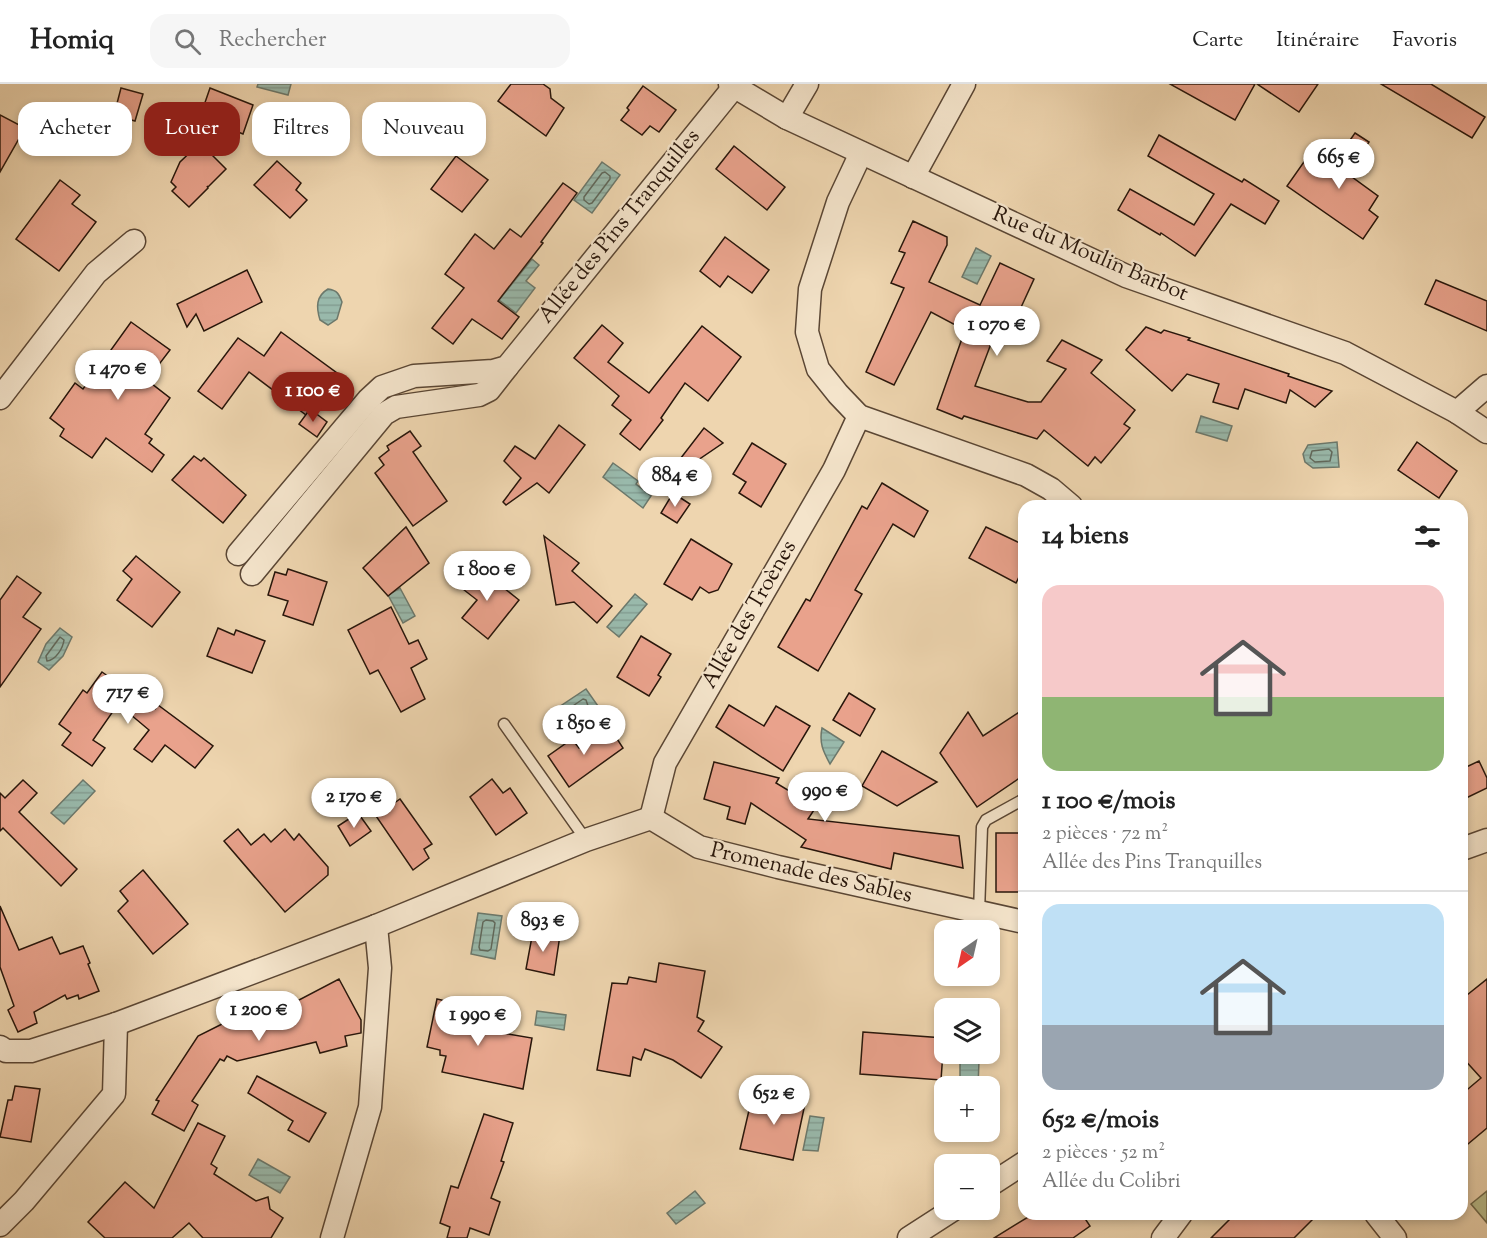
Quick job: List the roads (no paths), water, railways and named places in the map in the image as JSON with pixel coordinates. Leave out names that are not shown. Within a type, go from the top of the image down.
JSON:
[{"type":"street","points":[[787,118],[807,84]]},
{"type":"street","points":[[914,177],[964,84]]},
{"type":"street","name":"Rue du Moulin Barbot","points":[[732,85],[787,118],[1126,276],[1345,353],[1457,412],[1487,432]]},
{"type":"street","name":"Allée des Pins Tranquilles","points":[[252,574],[384,414],[396,407],[479,395],[489,390],[732,85]]},
{"type":"street","points":[[861,153],[838,202],[810,289],[807,332],[818,369],[860,416],[1026,475],[1051,489],[1064,500]]},
{"type":"street","points":[[0,398],[96,273],[134,241]]},
{"type":"street","points":[[238,554],[368,400],[382,387],[414,376],[493,371],[507,367]]},
{"type":"street","points":[[1457,412],[1487,386]]},
{"type":"street","name":"Allée des Troènes","points":[[651,818],[665,763],[834,470],[860,416]]},
{"type":"street","points":[[0,1047],[6,1051],[31,1051],[116,1024],[376,926],[586,840],[651,818]]},
{"type":"street","name":"Promenade des Sables","points":[[651,818],[699,847],[778,867],[1018,920]]},
{"type":"street","points":[[1468,847],[1487,840]]},
{"type":"street","points":[[332,1238],[369,1107],[380,968],[376,926]]},
{"type":"street","points":[[0,1225],[24,1201],[114,1094],[116,1024]]},
{"type":"street","points":[[1000,1179],[1018,1167]]},
{"type":"street","points":[[909,1238],[937,1220]]},
{"type":"street","points":[[1162,1238],[1176,1220]]},
{"type":"street","points":[[1381,1220],[1395,1238]]},
{"type":"lane","points":[[504,724],[586,840]]},
{"type":"lane","points":[[979,912],[982,827],[986,820],[1018,802]]},
{"type":"water","points":[[258,84],[291,84],[288,95],[257,87]]},
{"type":"water","points":[[602,162],[620,175],[592,213],[574,200]]},
{"type":"water","points":[[976,248],[991,256],[977,284],[962,277]]},
{"type":"water","points":[[532,259],[539,265],[526,281],[535,288],[516,313],[499,300]]},
{"type":"water","points":[[328,289],[334,290],[342,302],[337,319],[328,325],[320,320],[318,306],[319,298]]},
{"type":"water","points":[[1201,416],[1232,426],[1227,441],[1196,432]]},
{"type":"water","points":[[1337,442],[1339,467],[1313,468],[1305,462],[1303,454],[1308,445]]},
{"type":"water","points":[[613,463],[638,481],[636,484],[651,496],[643,508],[603,477]]},
{"type":"water","points":[[400,588],[415,616],[403,623],[388,595]]},
{"type":"water","points":[[635,594],[647,604],[619,637],[607,627]]},
{"type":"water","points":[[60,628],[72,637],[63,656],[49,670],[38,662],[46,644]]},
{"type":"water","points":[[586,689],[598,706],[565,729],[553,711]]},
{"type":"water","points":[[822,728],[844,742],[830,764],[822,747]]},
{"type":"water","points":[[83,780],[95,791],[64,824],[51,813]]},
{"type":"water","points":[[478,913],[502,916],[495,959],[471,954]]},
{"type":"water","points":[[537,1011],[566,1015],[564,1030],[535,1025]]},
{"type":"water","points":[[960,1064],[979,1064],[978,1076],[960,1076]]},
{"type":"water","points":[[810,1116],[824,1118],[818,1151],[803,1150]]},
{"type":"water","points":[[258,1159],[290,1177],[280,1193],[249,1175]]},
{"type":"water","points":[[695,1191],[705,1203],[676,1224],[667,1213]]}]
